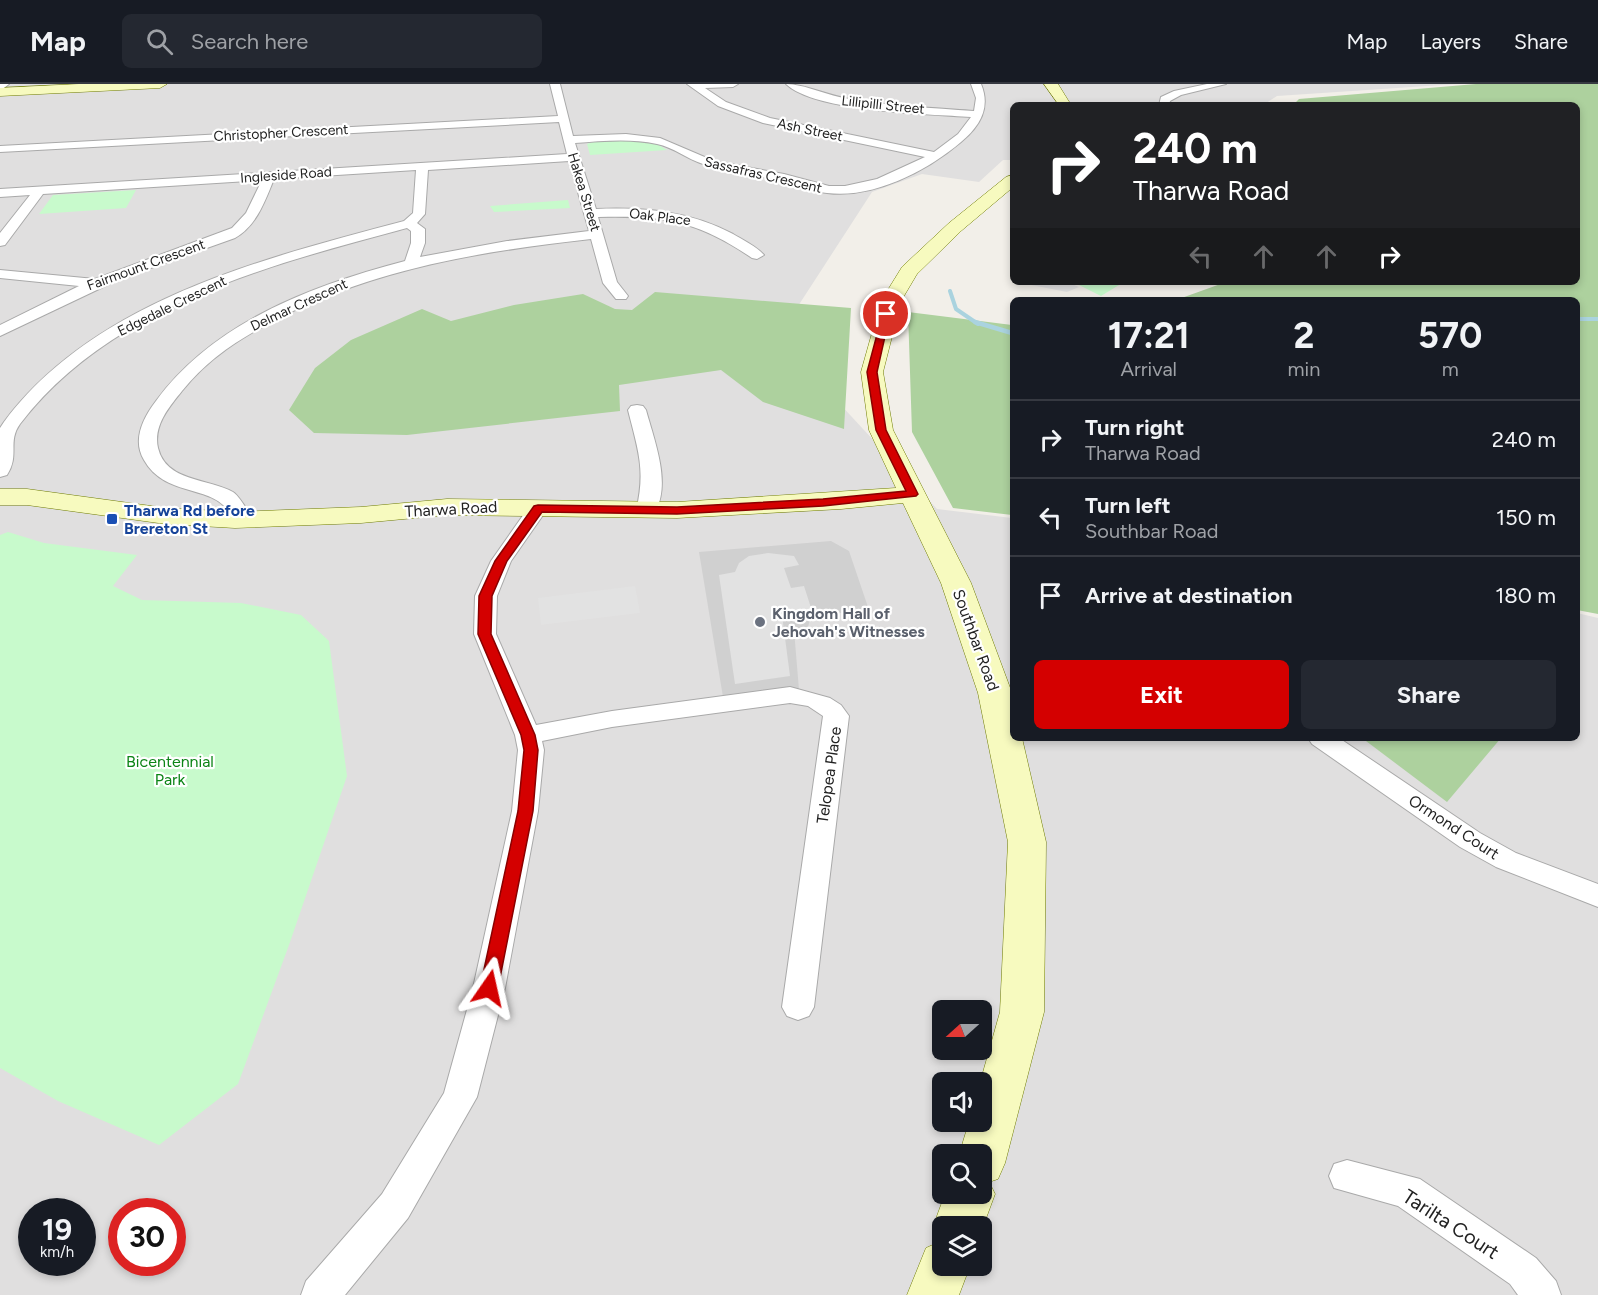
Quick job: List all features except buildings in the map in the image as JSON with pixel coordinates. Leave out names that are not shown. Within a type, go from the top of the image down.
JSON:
[{"type":"main road","points":[[0,90],[160,84]]},
{"type":"main road","points":[[1051,84],[1063,102]]},
{"type":"main road","points":[[1061,84],[1064,102]]},
{"type":"main road","name":"Southbar Road","points":[[986,1144],[1022,1012],[1027,842],[995,693],[956,583],[881,430],[872,372],[886,314],[909,271],[955,227],[1010,182]]},
{"type":"main road","points":[[0,481],[3,484],[0,489]]},
{"type":"main road","name":"Tharwa Road","points":[[0,489],[27,497]]},
{"type":"main road","name":"Tharwa Road","points":[[0,497],[27,497],[165,516],[235,520],[349,516],[447,507],[646,511],[777,506],[913,494]]},
{"type":"main road","points":[[933,1295],[940,1276]]},
{"type":"street","points":[[0,90],[4,84]]},
{"type":"street","name":"Hakea Street","points":[[555,84],[573,157],[581,177],[610,283],[621,296]]},
{"type":"street","points":[[694,85],[733,84]]},
{"type":"street","name":"Lillipilli Street","points":[[791,84],[799,90],[826,99],[979,114]]},
{"type":"street","points":[[976,84],[981,96],[979,114]]},
{"type":"street","points":[[1164,102],[1165,99],[1178,93],[1221,84]]},
{"type":"street","name":"Ash Street","points":[[694,85],[722,104],[768,121],[935,156]]},
{"type":"street","name":"Sassafras Crescent","points":[[569,140],[626,138],[661,141],[708,163],[779,176],[821,189],[838,191],[870,186],[935,156],[960,138],[979,114]]},
{"type":"street","name":"Christopher Crescent","points":[[0,149],[120,137],[563,119]]},
{"type":"street","name":"Ingleside Road","points":[[0,193],[573,157]]},
{"type":"street","points":[[412,261],[418,243],[418,228],[409,224],[419,214],[422,166]]},
{"type":"street","name":"Fairmount Crescent","points":[[0,331],[94,284],[175,252],[236,233],[257,206],[269,177]]},
{"type":"street","points":[[0,242],[39,191]]},
{"type":"street","name":"Oak Place","points":[[590,213],[661,214],[696,221],[732,237],[757,255]]},
{"type":"street","name":"Edgedale Crescent","points":[[0,471],[6,463],[5,435],[23,411],[69,365],[129,325],[206,287],[253,268],[306,251],[409,224]]},
{"type":"street","name":"Delmar Crescent","points":[[235,520],[237,509],[228,496],[192,486],[166,475],[155,464],[147,449],[149,427],[163,403],[187,372],[239,333],[277,312],[318,293],[412,261],[499,244],[597,234]]},
{"type":"street","points":[[0,274],[94,284]]},
{"type":"street","points":[[637,410],[649,456],[652,485],[646,511]]},
{"type":"street","points":[[320,1295],[394,1206],[460,1096],[489,988],[525,811],[531,750],[528,735],[485,634],[486,596],[501,561],[538,508]]},
{"type":"street","name":"Telopea Place","points":[[528,735],[622,718],[790,695],[817,699],[830,707],[837,716],[798,1007]]},
{"type":"street","name":"Ormond Court","points":[[1326,741],[1432,815],[1488,850],[1506,860],[1598,896]]},
{"type":"street","name":"Tarilta Court","points":[[1347,1176],[1407,1191],[1524,1271],[1542,1295]]},
{"type":"shaded area","points":[[0,84],[1457,84],[1277,96],[1268,102],[1010,102],[1010,160],[1003,160],[979,182],[922,174],[872,192],[778,337],[937,509],[1010,518],[1010,741],[1580,741],[1580,614],[1598,618],[1598,1295],[0,1295]]},
{"type":"shaded area","points":[[1031,285],[1079,287],[1067,292]]},
{"type":"shaded area","name":"Kingdom Hall of Jehovah's Witnesses","points":[[831,541],[849,551],[869,610],[811,616],[808,627],[794,630],[799,690],[723,697],[699,552]]},
{"type":"shaded area","points":[[768,553],[794,556],[799,565],[784,568],[791,588],[804,586],[812,611],[782,615],[790,676],[735,684],[719,575],[735,572],[739,563],[749,556]]},
{"type":"shaded area","points":[[635,586],[640,613],[541,625],[538,598]]},
{"type":"green space","points":[[1476,84],[1598,84],[1598,614],[1580,611],[1580,297],[1184,297],[1218,285],[1580,285],[1580,102],[1296,102],[1299,99]]},
{"type":"green space","points":[[634,140],[657,144],[667,150],[590,155],[587,144],[595,141]]},
{"type":"green space","points":[[136,190],[126,208],[39,214],[53,195]]},
{"type":"green space","points":[[568,200],[570,208],[494,212],[490,206]]},
{"type":"green space","points":[[1079,285],[1119,285],[1101,296]]},
{"type":"green space","points":[[655,292],[851,308],[844,429],[763,402],[721,370],[619,385],[620,411],[407,435],[314,433],[289,410],[315,368],[351,340],[422,309],[451,321],[514,305],[583,294],[615,309],[632,310]]},
{"type":"green space","points":[[908,312],[1010,325],[1010,515],[953,508],[912,432]]},
{"type":"green space","name":"Bicentennial Park","points":[[8,532],[44,543],[137,555],[113,586],[142,600],[241,603],[301,615],[329,641],[347,776],[238,1084],[159,1145],[58,1101],[0,1068],[0,535]]},
{"type":"green space","points":[[1366,741],[1498,741],[1447,802]]},
{"type":"waterway","points":[[950,291],[956,309],[975,322]]},
{"type":"waterway","points":[[1580,319],[1598,319]]},
{"type":"waterway","points":[[975,322],[1010,332]]},
{"type":"place","name":"Tharwa Rd before Brereton St","points":[[112,519]]},
{"type":"place","name":"Kingdom Hall of Jehovah's Witnesses","points":[[760,622]]},
{"type":"route","points":[[489,988],[525,811],[531,750],[528,735],[485,634],[486,596],[501,561],[538,508],[677,510],[767,506],[913,494],[881,430],[872,372],[886,314]]}]
